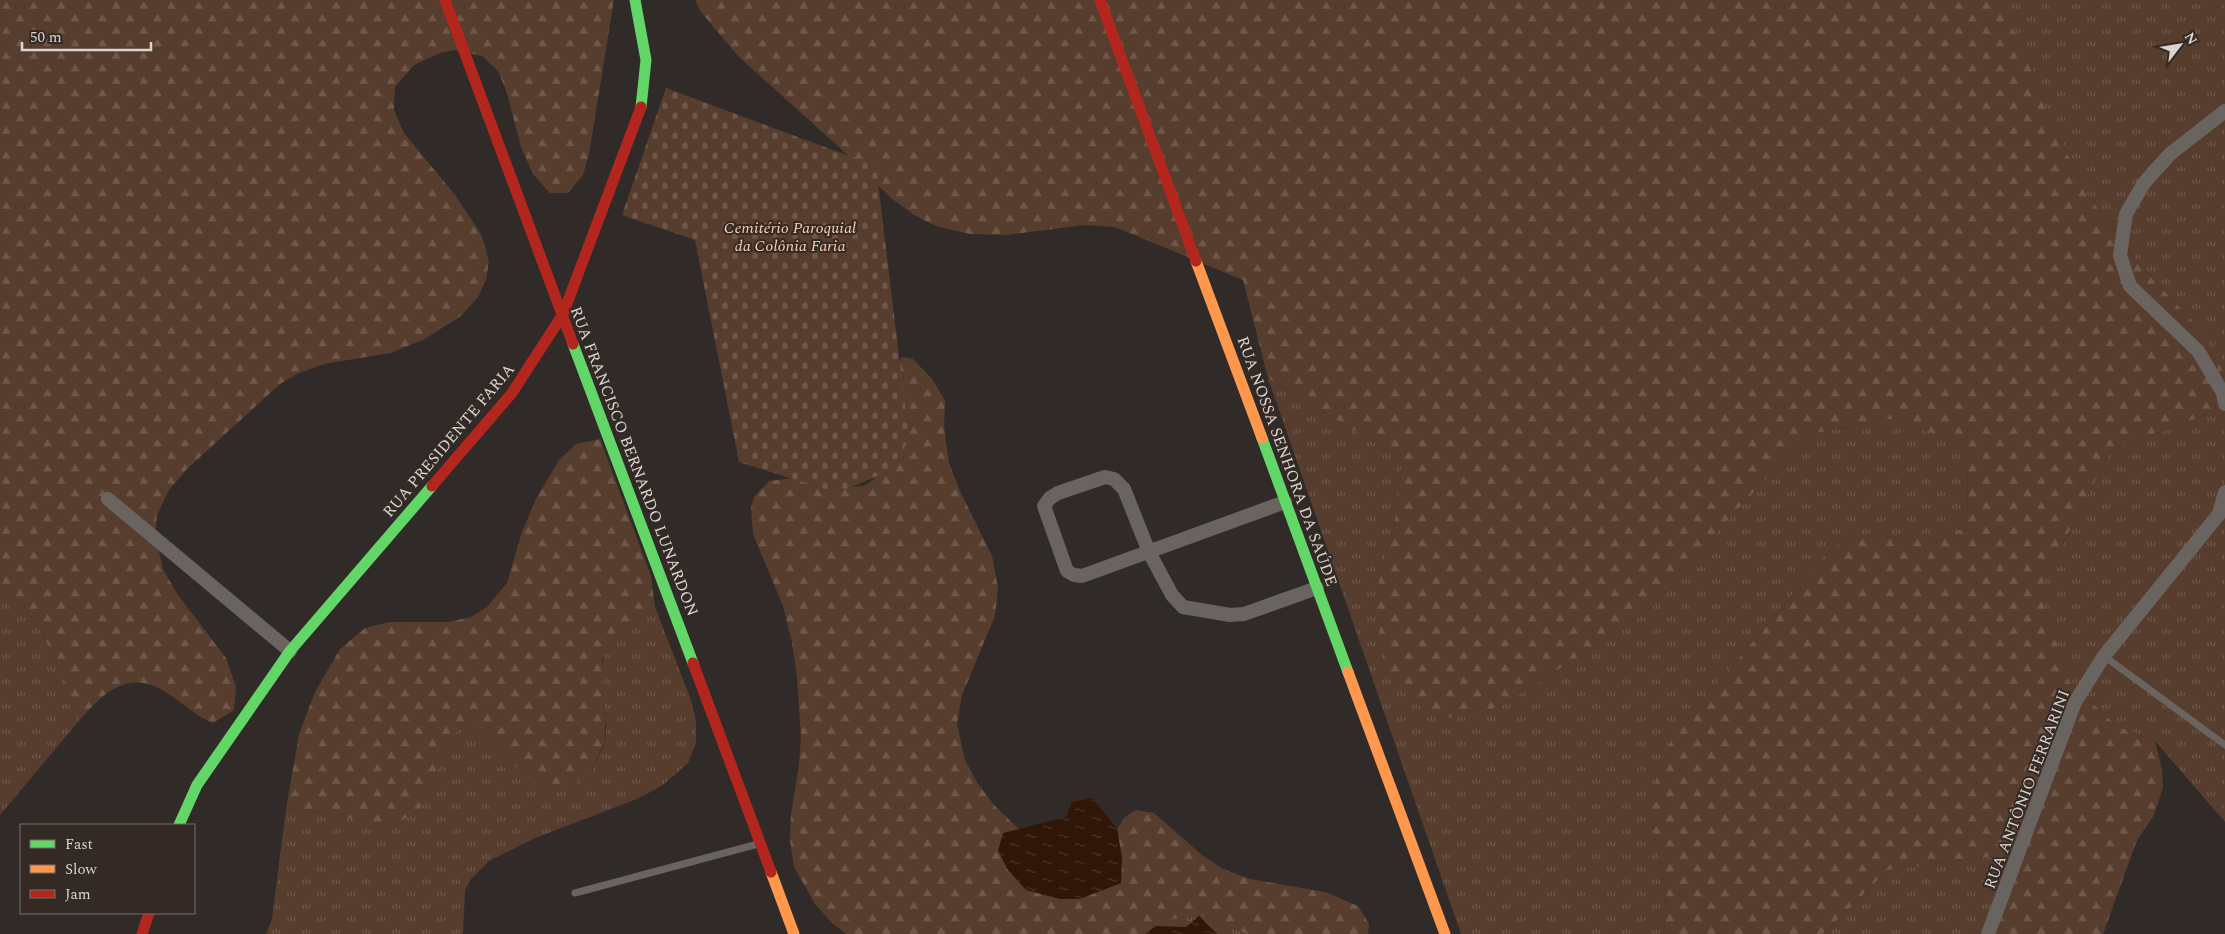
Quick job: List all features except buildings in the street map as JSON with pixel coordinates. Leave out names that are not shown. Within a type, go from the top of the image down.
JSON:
[{"type":"street","name":"RUA FRANCISCO BERNARDO LUNARDON","points":[[445,0],[794,934]]},
{"type":"street","name":"RUA PRESIDENTE FARIA","points":[[180,824],[197,785],[290,651],[512,393],[563,314],[640,113],[646,60],[635,0]]},
{"type":"street","name":"RUA NOSSA SENHORA DA SAÚDE","points":[[1100,0],[1445,934]]},
{"type":"street","points":[[2225,111],[2170,154],[2144,183],[2126,214],[2120,255],[2130,286],[2198,352],[2223,393],[2225,404]]},
{"type":"street","points":[[1285,502],[1149,552],[1082,576],[1074,575],[1067,571],[1044,506],[1050,498],[1058,494],[1105,477],[1114,479],[1124,489],[1149,552],[1172,595],[1183,607],[1230,615],[1244,614],[1317,588]]},
{"type":"street","name":"RUA ANTÔNIO FERRARINI","points":[[1988,934],[2075,702],[2104,656],[2219,514],[2225,492]]},
{"type":"street","points":[[108,499],[290,651]]},
{"type":"street","points":[[142,934],[150,914]]},
{"type":"lane","points":[[2104,656],[2225,745]]},
{"type":"lane","points":[[575,893],[761,844]]},
{"type":"green space","points":[[0,0],[614,0],[589,154],[583,175],[568,193],[550,193],[533,174],[521,147],[506,90],[498,71],[482,56],[454,50],[440,53],[414,65],[395,87],[394,110],[404,133],[455,195],[481,234],[489,261],[486,280],[478,297],[461,316],[423,340],[390,353],[324,364],[297,374],[280,384],[187,469],[169,490],[157,515],[155,535],[163,569],[178,595],[226,658],[236,687],[234,710],[213,723],[162,690],[149,684],[136,682],[115,688],[96,703],[78,722],[57,666],[40,629],[16,597],[0,584]]},
{"type":"green space","points":[[695,0],[1989,0],[2007,18],[2028,56],[2040,95],[2085,192],[2146,272],[2195,323],[2217,358],[2224,376],[2223,397],[2208,414],[2111,450],[2039,590],[2069,681],[2117,726],[2155,741],[2162,769],[2163,788],[2153,817],[2137,840],[2103,934],[1995,934],[2009,854],[1888,870],[1823,934],[1664,934],[1666,890],[1653,826],[1652,800],[1660,760],[1685,718],[1727,672],[1811,570],[1830,550],[1852,537],[1873,534],[1899,538],[1967,529],[1968,449],[1896,418],[1806,435],[1708,542],[1670,589],[1649,609],[1613,635],[1505,703],[1481,714],[1452,718],[1422,708],[1402,690],[1388,669],[1380,645],[1377,600],[1379,577],[1394,526],[1403,460],[1268,378],[1243,280],[1115,227],[1085,225],[1007,235],[970,234],[936,226],[914,215],[891,198],[840,148],[739,57],[700,11]]},
{"type":"green space","points":[[1989,0],[2225,0],[2225,822],[2155,741],[2117,726],[2069,681],[2039,590],[2111,450],[2208,414],[2195,323],[2146,272],[2085,192],[2040,95],[2028,56]]},
{"type":"green space","name":"Cemitério Paroquial da Colônia Faria","points":[[666,88],[876,166],[909,439],[892,470],[837,493],[739,462],[695,240],[622,215]]},
{"type":"green space","points":[[902,357],[913,359],[933,380],[945,401],[944,427],[949,463],[960,491],[992,556],[998,588],[995,616],[962,695],[957,724],[965,760],[978,784],[994,805],[1032,842],[1101,853],[1125,817],[1136,810],[1154,813],[1202,855],[1223,869],[1250,879],[1325,892],[1358,906],[1369,924],[1368,934],[1247,934],[1202,916],[1173,919],[1152,934],[846,934],[832,923],[815,904],[794,867],[790,841],[791,814],[799,765],[801,736],[797,678],[792,642],[783,606],[753,534],[751,508],[754,497],[769,481],[794,478],[840,488],[864,486],[878,476],[891,448],[892,376]]},
{"type":"green space","points":[[1268,378],[1403,460],[1394,526],[1379,577],[1377,600],[1481,714],[1505,703],[1613,635],[1649,609],[1670,589],[1708,542],[1806,435],[1896,418],[1968,449],[1967,529],[1899,538],[1873,534],[1830,550],[1811,570],[1727,672],[1685,718],[1653,826],[1666,890],[1664,934],[1461,934]]},
{"type":"green space","points":[[600,439],[651,576],[655,607],[624,629],[611,642],[602,660],[606,719],[604,743],[591,771],[574,785],[552,790],[522,774],[487,736],[467,724],[447,739],[431,790],[419,810],[398,823],[366,823],[327,812],[286,809],[299,734],[315,692],[340,649],[365,628],[390,622],[448,622],[471,617],[487,607],[507,583],[522,532],[536,499],[559,460],[576,444]]},
{"type":"green space","points":[[0,584],[16,597],[40,629],[57,666],[78,722],[0,815]]},
{"type":"green space","points":[[655,607],[691,700],[696,721],[696,743],[688,763],[663,785],[637,799],[535,838],[489,861],[471,879],[465,890],[463,934],[266,934],[272,919],[286,809],[327,812],[366,823],[431,790],[447,739],[467,724],[487,736],[522,774],[591,771],[603,747],[606,731],[602,676],[606,651],[617,635]]},
{"type":"green space","points":[[2010,854],[1995,934],[1823,934],[1888,870]]},
{"type":"green space","points":[[1202,916],[1247,934],[1152,934],[1173,919]]},
{"type":"water","points":[[1092,798],[1117,828],[1122,858],[1121,883],[1080,899],[1060,899],[1026,890],[1008,870],[998,851],[1003,833],[1066,817],[1072,802]]},
{"type":"water","points":[[1199,916],[1217,934],[1145,934],[1156,926],[1186,927]]},
{"type":"traffic: fast","points":[[635,0],[646,60],[641,107]]},
{"type":"traffic: fast","points":[[573,344],[693,663]]},
{"type":"traffic: fast","points":[[1262,438],[1348,672]]},
{"type":"traffic: fast","points":[[179,824],[197,785],[290,651],[432,486]]},
{"type":"traffic: slow","points":[[1196,261],[1262,438]]},
{"type":"traffic: slow","points":[[1348,672],[1445,934]]},
{"type":"traffic: slow","points":[[771,872],[794,934]]},
{"type":"traffic: jam","points":[[445,0],[573,344]]},
{"type":"traffic: jam","points":[[1100,0],[1196,261]]},
{"type":"traffic: jam","points":[[432,486],[512,393],[563,314],[641,107]]},
{"type":"traffic: jam","points":[[693,663],[771,872]]},
{"type":"traffic: jam","points":[[142,934],[149,914]]}]
